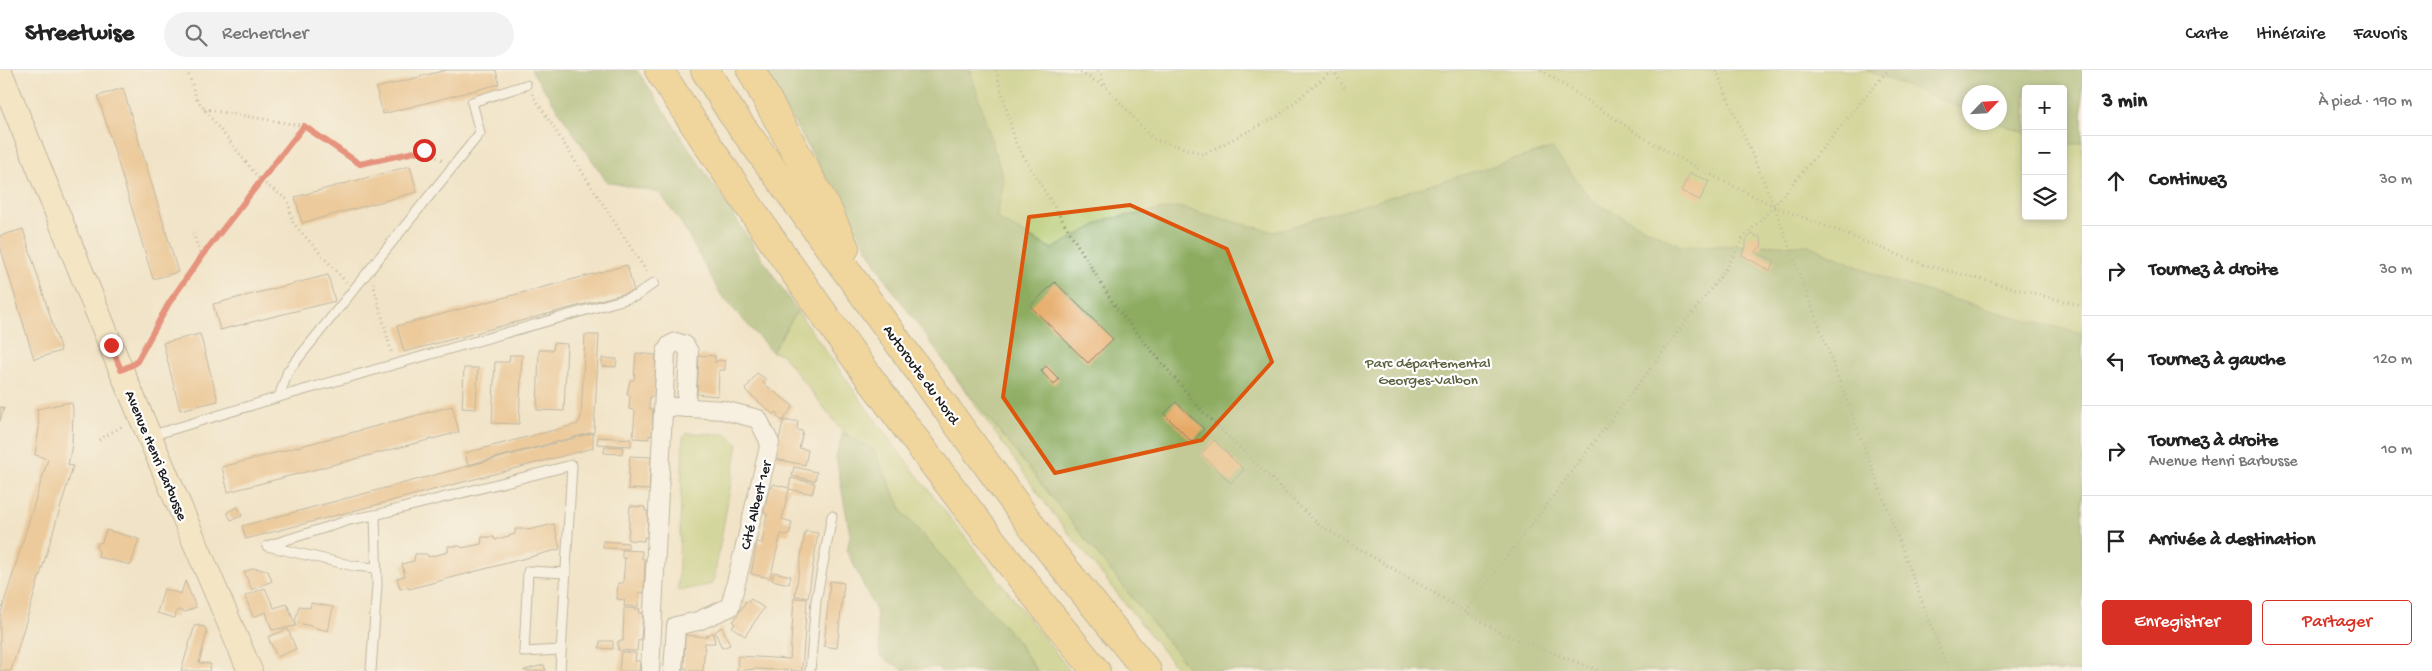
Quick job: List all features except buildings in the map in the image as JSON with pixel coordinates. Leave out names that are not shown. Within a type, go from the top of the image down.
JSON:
[{"type":"highway","points":[[659,70],[761,225],[876,389],[1012,567],[1096,671]]},
{"type":"highway","name":"Autoroute du Nord","points":[[705,70],[731,112],[1041,539],[1147,671]]},
{"type":"highway","points":[[750,70],[830,214],[869,302]]},
{"type":"main road","name":"Avenue Henri Barbusse","points":[[0,72],[121,370],[250,671]]},
{"type":"street","points":[[650,671],[666,352],[670,345],[679,342],[685,345],[689,352],[686,408]]},
{"type":"street","name":"Cité Albert 1er","points":[[664,407],[723,410],[758,420],[770,443],[730,607],[698,620],[676,626]]},
{"type":"street","points":[[654,611],[676,626],[673,671]]},
{"type":"lane","points":[[279,397],[288,371],[480,133],[472,102],[526,85]]},
{"type":"lane","points":[[149,436],[279,397],[636,296],[654,283]]},
{"type":"lane","points":[[376,568],[354,566],[267,546],[353,519],[572,465],[560,671]]},
{"type":"lane","points":[[371,671],[376,568],[375,515]]},
{"type":"lane","points":[[810,671],[816,601],[832,516]]},
{"type":"lane","points":[[562,650],[524,652],[528,571],[566,572]]},
{"type":"path","points":[[187,70],[196,100],[261,181],[288,200],[293,223],[354,290]]},
{"type":"path","points":[[996,70],[1016,144],[1116,308],[1203,412],[1319,525],[1503,634],[1600,671]]},
{"type":"path","points":[[1076,70],[1106,88],[1153,139],[1204,154],[1278,116],[1333,70],[1346,90]]},
{"type":"path","points":[[1098,70],[1106,88]]},
{"type":"path","points":[[1541,70],[1644,138],[1699,169],[1774,206],[1922,264],[2082,306]]},
{"type":"path","points":[[1716,70],[1774,206],[1948,671]]},
{"type":"path","points":[[1466,612],[1726,269],[1743,238],[1774,206],[1888,70]]},
{"type":"path","points":[[526,85],[654,283]]},
{"type":"path","points":[[204,109],[304,126],[360,164],[424,150],[454,166]]},
{"type":"path","points":[[121,370],[136,363],[169,303],[201,257],[304,126]]},
{"type":"path","points":[[193,233],[201,257]]},
{"type":"path","points":[[369,271],[395,364]]},
{"type":"path","points":[[99,440],[140,415]]},
{"type":"highlighted area","points":[[1130,205],[1227,249],[1272,362],[1202,440],[1055,473],[1003,397],[1029,217]]},
{"type":"green space","points":[[531,70],[637,70],[797,311],[772,352],[721,295],[682,224],[660,193],[607,182]]},
{"type":"green space","name":"Parc départemental Georges-Valbon","points":[[763,70],[970,70],[1004,182],[996,218],[1052,249],[1107,219],[1178,207],[1274,232],[1552,148],[1593,202],[1681,246],[1808,245],[1886,279],[2020,319],[2082,333],[2082,671],[1191,671],[951,371],[885,279]]},
{"type":"green space","name":"Parc départemental Georges-Valbon","points":[[774,70],[2082,70],[2082,671],[1208,671]]},
{"type":"green space","points":[[1866,70],[2082,70],[2082,142],[2067,145],[2067,85],[2022,85],[2022,132],[2007,126],[2007,85],[1962,85],[1962,108]]},
{"type":"green space","points":[[797,311],[891,442],[1070,671],[1037,671],[1015,638],[903,513],[874,451],[843,432],[782,354],[772,352]]},
{"type":"green space","points":[[951,371],[1191,671],[1179,671],[1048,507]]},
{"type":"green space","points":[[843,432],[874,451],[903,513],[1015,638],[1037,671],[940,671],[938,667],[904,670],[880,656],[876,611],[847,551],[850,535],[836,457]]},
{"type":"green space","points":[[687,433],[727,434],[738,444],[713,584],[678,591],[683,437]]},
{"type":"route","points":[[111,345],[121,370],[136,363],[169,303],[201,257],[304,126],[360,164],[424,150]]}]
